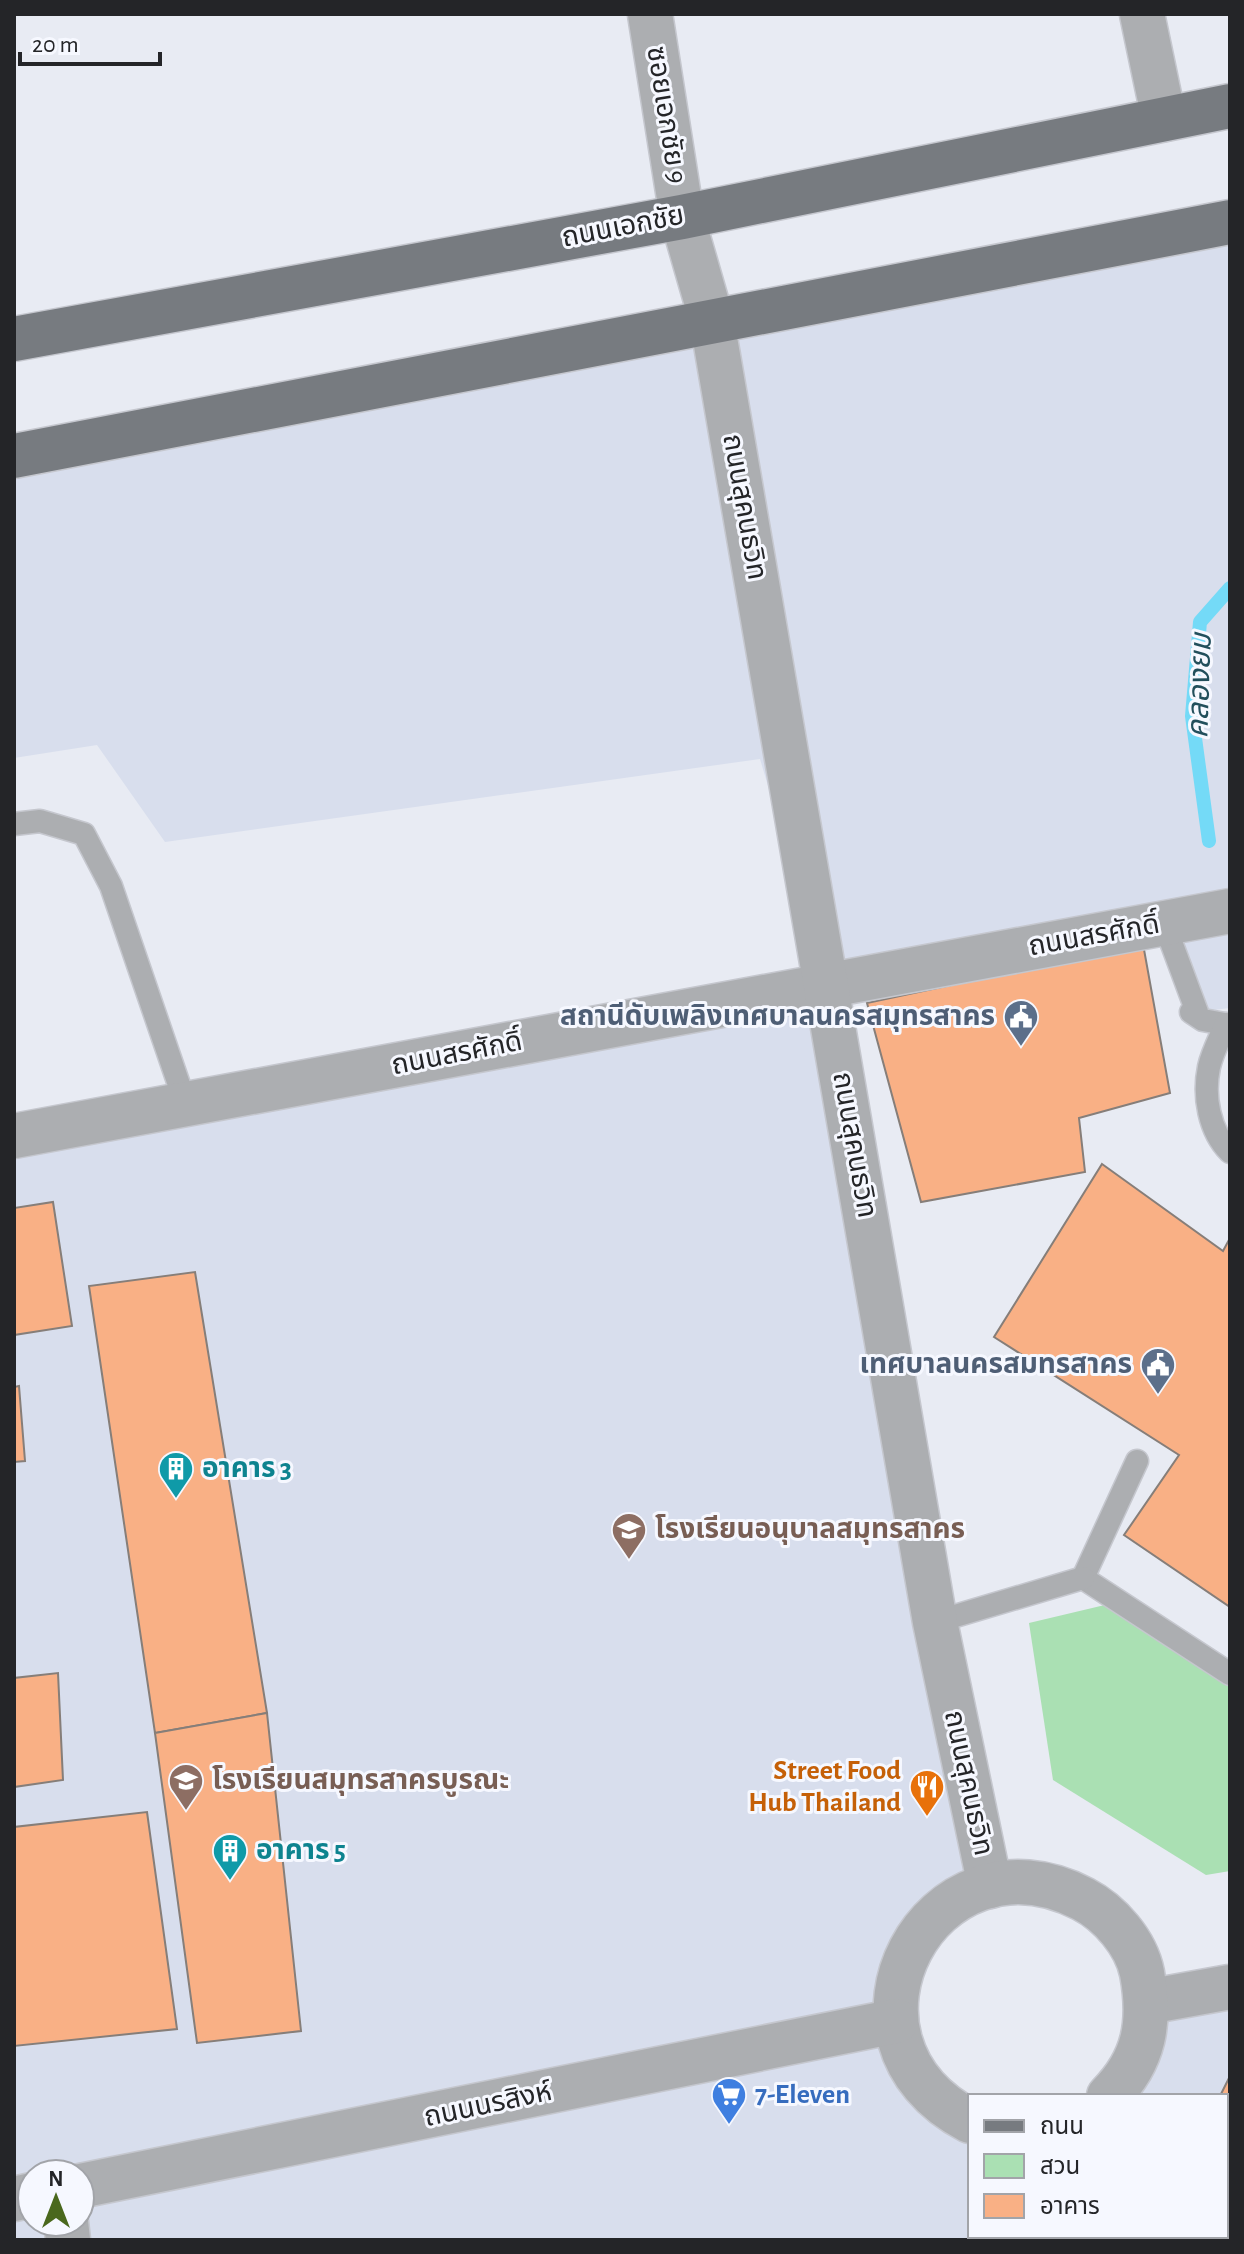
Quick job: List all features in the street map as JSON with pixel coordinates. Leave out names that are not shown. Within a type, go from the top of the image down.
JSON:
[{"type":"main road","name":"ถนนเอกชัย","points":[[14,339],[682,217],[1230,106]]},
{"type":"main road","points":[[14,456],[1230,222]]},
{"type":"street","name":"ซอยเอกชัย 9","points":[[650,14],[682,217]]},
{"type":"street","points":[[1142,14],[1164,119]]},
{"type":"street","name":"ถนนสุคนธวิท","points":[[682,217],[712,321],[935,1622],[990,1886]]},
{"type":"street","name":"ถนนสรศักดิ์","points":[[14,1136],[1230,911]]},
{"type":"street","points":[[968,2120],[950,2111],[924,2087],[905,2059],[896,2021],[897,1986],[905,1958],[919,1933],[939,1912],[962,1896],[990,1886],[1027,1882],[1064,1889],[1096,1906],[1123,1933],[1140,1965],[1147,2002],[1145,2031],[1136,2060],[1111,2094]]},
{"type":"street","points":[[1147,2002],[1230,1987]]},
{"type":"street","name":"ถนนนรสิงห์","points":[[96,2183],[896,2021]]},
{"type":"lane","points":[[14,824],[40,821],[84,834],[111,886],[186,1105]]},
{"type":"lane","points":[[1164,923],[1197,1012],[1191,1012],[1203,1020],[1228,1025],[1209,1065],[1207,1090],[1216,1136],[1230,1152]]},
{"type":"lane","points":[[935,1622],[1083,1578],[1137,1461]]},
{"type":"lane","points":[[1083,1578],[1230,1674]]},
{"type":"shaded area","points":[[1230,222],[1230,1008],[1197,1012],[1164,923],[828,985],[990,1886],[962,1896],[896,2021],[968,2118],[968,2238],[1228,2238],[1228,2094],[1110,2094],[1145,2031],[1230,1987],[1230,2240],[14,2240],[14,1145],[827,985],[760,759],[165,842],[97,745],[14,758],[14,461]]},
{"type":"green space","points":[[1109,1604],[1230,1683],[1230,1871],[1206,1875],[1053,1780],[1029,1623]]},
{"type":"building","name":"สถานีดับเพลิงเทศบาลนครสมุทรสาคร","points":[[1143,944],[1170,1093],[1079,1118],[1085,1172],[921,1202],[867,1003]]},
{"type":"building","name":"เทศบาลนครสมทรสาคร","points":[[1102,1164],[1223,1251],[1230,1238],[1230,1607],[1124,1535],[1179,1455],[994,1337]]},
{"type":"building","points":[[53,1202],[72,1326],[14,1335],[14,1208]]},
{"type":"building","name":"อาคาร 3","points":[[195,1272],[267,1713],[155,1733],[89,1286]]},
{"type":"building","points":[[19,1386],[25,1461],[14,1462],[14,1387]]},
{"type":"building","points":[[58,1673],[63,1780],[14,1787],[14,1678]]},
{"type":"building","name":"อาคาร 5","points":[[267,1713],[301,2031],[197,2043],[155,1733]]},
{"type":"building","points":[[147,1812],[177,2029],[14,2046],[14,1827]]},
{"type":"building","points":[[1230,2076],[1230,2240],[1165,2240],[1228,2238],[1228,2094],[1221,2094]]},
{"type":"waterway","name":"คลองยม","points":[[1209,841],[1192,716],[1200,622],[1230,588]]},
{"type":"place","name":"สถานีดับเพลิงเทศบาลนครสมุทรสาคร","points":[[1021,1048]]},
{"type":"place","name":"เทศบาลนครสมทรสาคร","points":[[1158,1396]]},
{"type":"place","name":"อาคาร 3","points":[[176,1500]]},
{"type":"place","name":"โรงเรียนอนุบาลสมุทรสาคร","points":[[629,1561]]},
{"type":"place","name":"โรงเรียนสมุทรสาครบูรณะ","points":[[186,1812]]},
{"type":"place","name":"Street Food Hub Thailand","points":[[927,1818]]},
{"type":"place","name":"อาคาร 5","points":[[230,1882]]},
{"type":"place","name":"7-Eleven","points":[[729,2126]]}]
